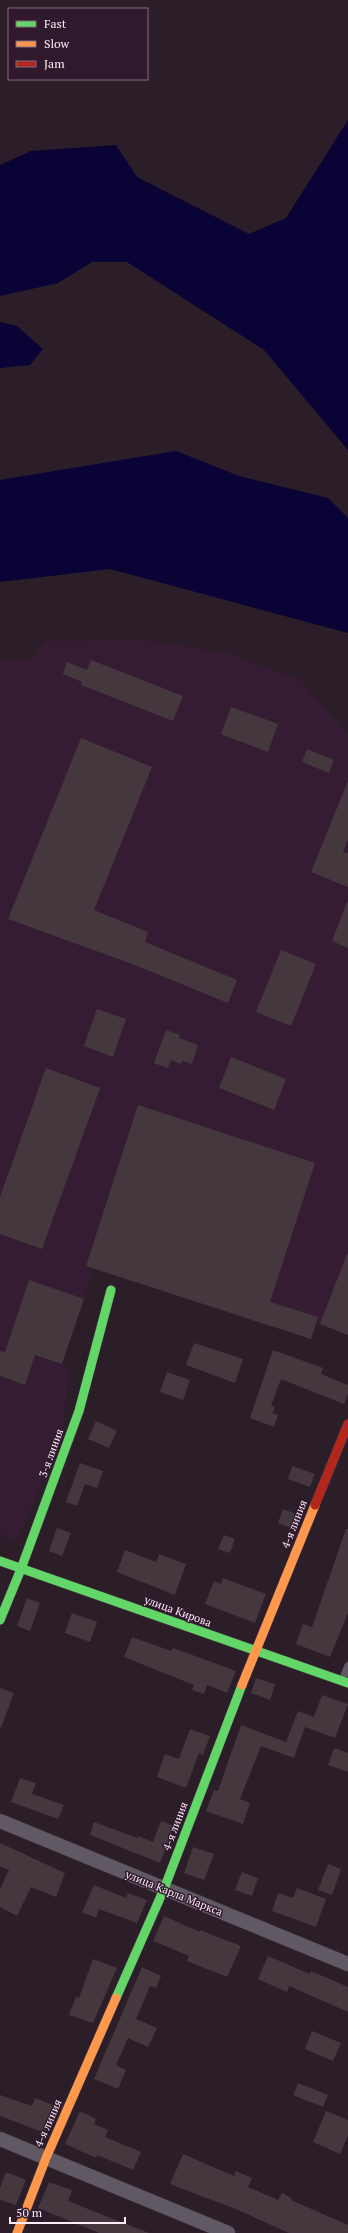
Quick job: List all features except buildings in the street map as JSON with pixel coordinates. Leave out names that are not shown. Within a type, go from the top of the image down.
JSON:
[{"type":"street","name":"3-я линия","points":[[0,1620],[21,1568],[79,1411],[110,1290]]},
{"type":"street","name":"4-я линия","points":[[17,2233],[46,2158],[164,1889],[254,1651],[348,1424]]},
{"type":"street","name":"улица Кирова","points":[[0,1561],[345,1682]]},
{"type":"street","name":"улица Карла Маркса","points":[[0,1821],[348,1964]]},
{"type":"street","points":[[0,2139],[228,2233]]},
{"type":"lane","points":[[345,1682],[348,1666]]},
{"type":"shaded area","points":[[348,120],[348,450],[264,350],[127,262],[92,262],[58,283],[0,296],[0,165],[31,151],[116,145],[137,177],[249,234],[286,218]]},
{"type":"shaded area","points":[[0,322],[17,326],[43,349],[30,365],[0,368]]},
{"type":"shaded area","points":[[176,451],[239,476],[328,498],[348,518],[348,633],[110,569],[0,582],[0,480]]},
{"type":"shaded area","points":[[144,640],[227,653],[300,680],[348,735],[348,1335],[316,1322],[311,1339],[94,1268],[62,1364],[68,1367],[64,1425],[18,1541],[0,1534],[0,660],[30,660],[47,641]]},
{"type":"traffic: fast","points":[[0,1620],[21,1569],[79,1411],[111,1290]]},
{"type":"traffic: fast","points":[[0,1561],[348,1683]]},
{"type":"traffic: fast","points":[[116,1998],[164,1889],[242,1685]]},
{"type":"traffic: slow","points":[[242,1685],[315,1505]]},
{"type":"traffic: slow","points":[[17,2233],[46,2158],[116,1998]]},
{"type":"traffic: jam","points":[[315,1505],[348,1424]]}]
